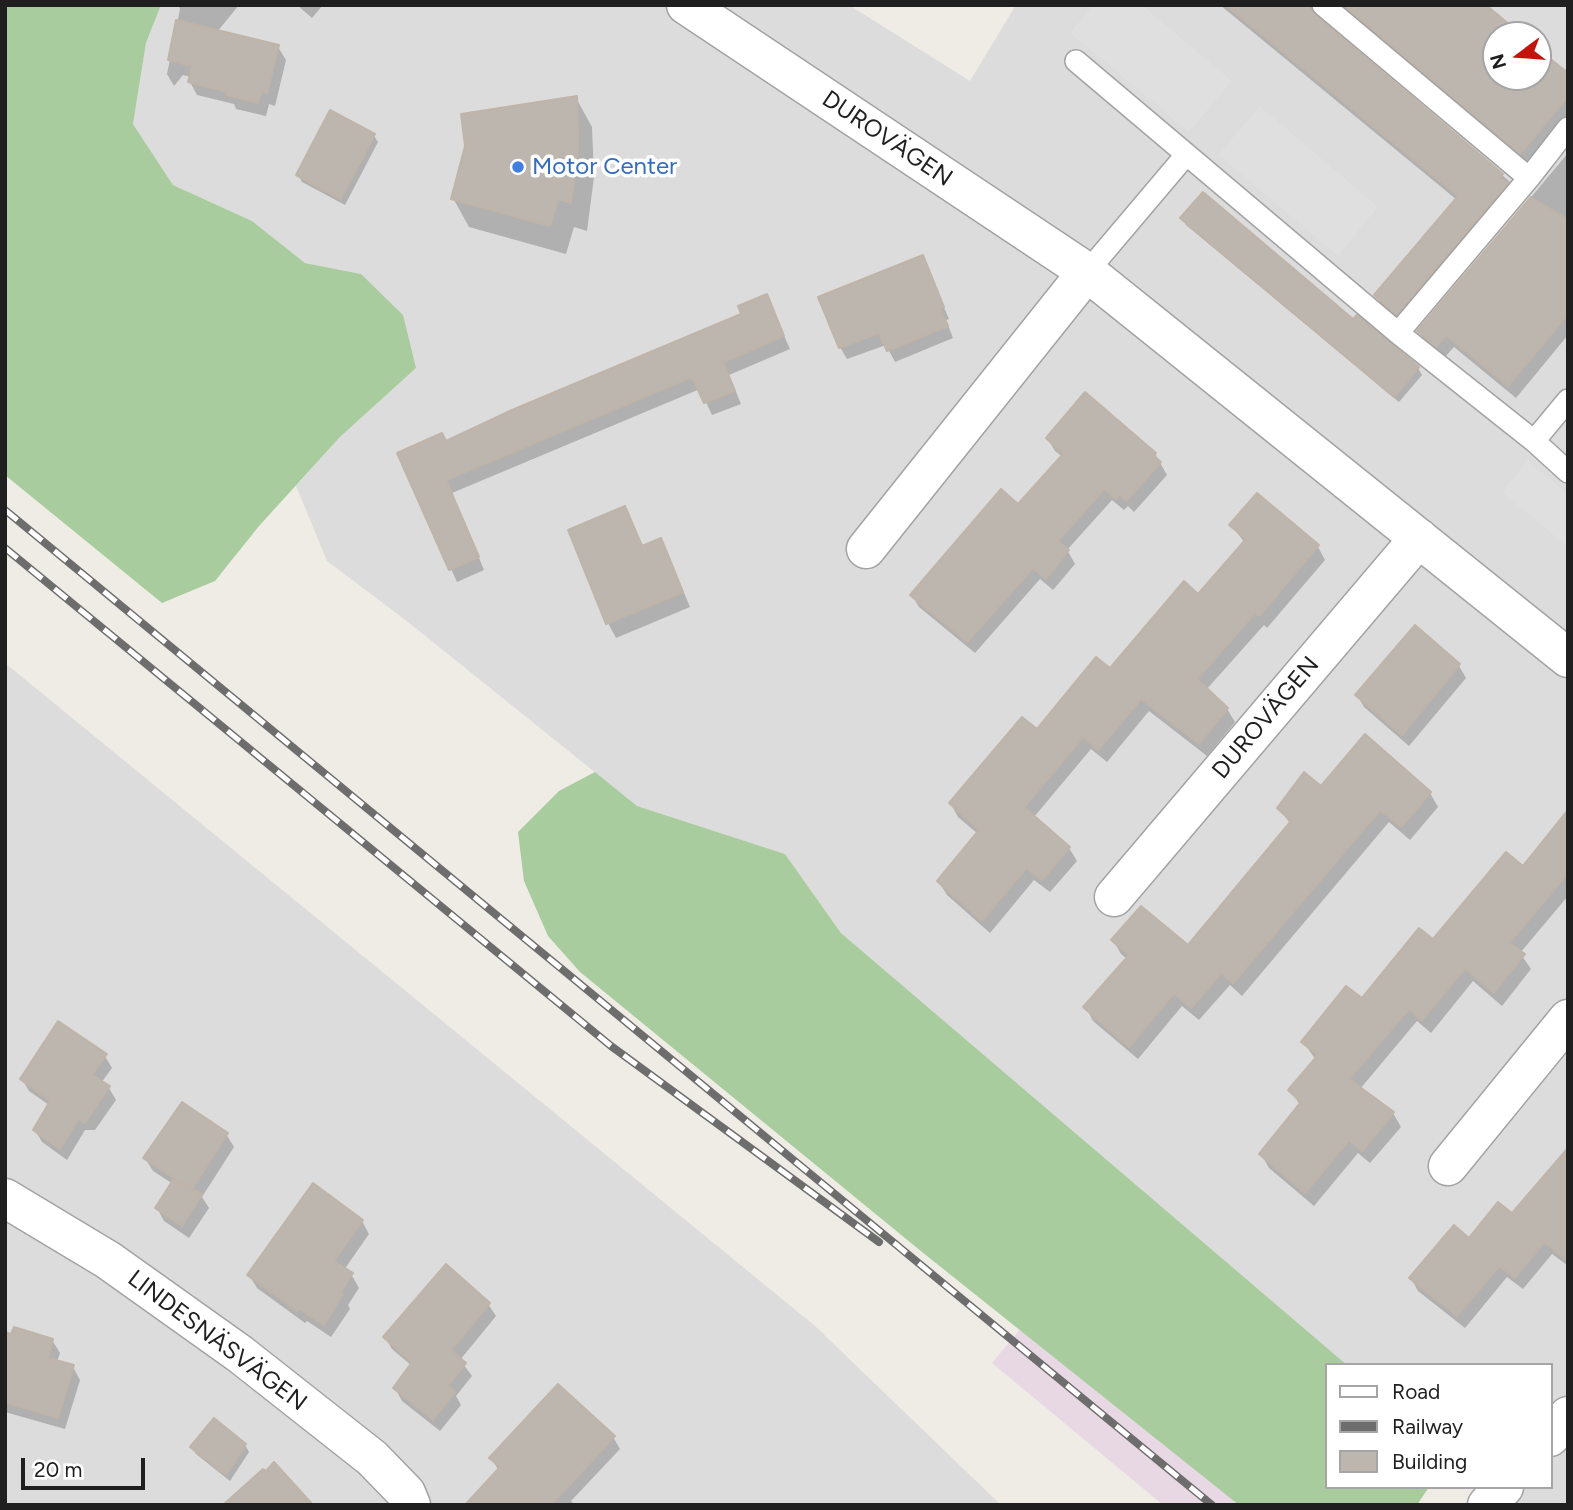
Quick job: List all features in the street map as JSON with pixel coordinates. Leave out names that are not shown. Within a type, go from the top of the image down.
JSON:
[{"type":"street","name":"DUROVÄGEN","points":[[686,5],[1087,272],[1568,658]]},
{"type":"street","points":[[866,549],[1087,272]]},
{"type":"street","name":"DUROVÄGEN","points":[[1114,897],[1419,538]]},
{"type":"street","points":[[1448,1166],[1568,1019]]},
{"type":"street","name":"LINDESNÄSVÄGEN","points":[[5,1198],[108,1260],[240,1354],[372,1458],[406,1493],[411,1505]]},
{"type":"street","points":[[1552,1435],[1568,1416]]},
{"type":"street","points":[[1487,1505],[1501,1489]]},
{"type":"lane","points":[[1323,5],[1529,178]]},
{"type":"lane","points":[[1076,61],[1398,333],[1568,471]]},
{"type":"lane","points":[[1398,333],[1568,128]]},
{"type":"lane","points":[[1087,272],[1186,155]]},
{"type":"lane","points":[[1534,441],[1568,400]]},
{"type":"shaded area","points":[[161,5],[849,5],[970,81],[1016,5],[1568,5],[1568,1505],[1514,1505],[1495,1489],[1552,1489],[1552,1363],[1345,1363],[841,933],[785,854],[637,806],[408,622],[327,561],[296,486],[340,437],[416,368],[361,274],[305,263],[252,221],[173,185],[133,124],[146,43]]},
{"type":"shaded area","points":[[1093,5],[1142,5],[1232,81],[1189,132],[1070,33]]},
{"type":"shaded area","points":[[1260,106],[1378,207],[1338,256],[1218,155]]},
{"type":"shaded area","points":[[1528,460],[1568,494],[1568,547],[1502,492]]},
{"type":"shaded area","points":[[5,663],[815,1326],[1001,1505],[5,1505]]},
{"type":"shaded area","points":[[1031,1316],[1261,1505],[1163,1505],[992,1363]]},
{"type":"green space","points":[[5,5],[161,5],[146,43],[133,124],[173,185],[252,221],[305,263],[361,274],[403,315],[416,368],[340,437],[259,526],[215,581],[162,603],[5,475]]},
{"type":"green space","points":[[595,772],[637,806],[785,854],[841,933],[1345,1363],[1324,1363],[1324,1489],[1428,1489],[1417,1505],[1239,1505],[922,1252],[580,972],[548,936],[524,881],[518,832],[559,791]]},
{"type":"building","points":[[1226,5],[1310,5],[1315,15],[1503,174],[1500,178],[1508,183],[1396,315],[1374,295],[1458,196]]},
{"type":"building","points":[[1344,5],[1486,5],[1505,21],[1482,21],[1482,91],[1552,91],[1552,60],[1568,73],[1568,96],[1520,154]]},
{"type":"building","points":[[176,20],[279,45],[267,93],[261,91],[258,103],[188,82],[192,66],[168,60]]},
{"type":"building","name":"Motor Center","points":[[577,96],[578,147],[571,203],[558,199],[550,226],[451,199],[465,146],[461,114]]},
{"type":"building","points":[[330,110],[375,134],[341,199],[296,175]]},
{"type":"building","points":[[1203,192],[1353,319],[1357,315],[1419,367],[1394,397],[1180,218]]},
{"type":"building","points":[[1531,197],[1568,220],[1568,314],[1508,386],[1446,335],[1436,347],[1417,331]]},
{"type":"building","points":[[923,255],[944,307],[940,308],[948,326],[887,351],[879,333],[839,348],[818,297]]},
{"type":"building","points":[[767,294],[784,336],[723,362],[735,391],[704,403],[692,377],[446,480],[479,557],[449,570],[397,453],[442,433],[446,441],[512,410],[741,314],[738,306]]},
{"type":"building","points":[[1085,392],[1156,453],[1154,456],[1161,462],[1126,501],[1120,495],[1116,499],[1104,489],[1058,541],[1069,550],[1046,579],[1033,568],[967,642],[910,595],[1001,489],[1018,504],[1063,454],[1046,438]]},
{"type":"building","points":[[1257,493],[1319,545],[1259,616],[1255,613],[1197,679],[1228,708],[1199,744],[1141,699],[1098,750],[1083,737],[1024,807],[1070,847],[1042,880],[1026,868],[982,921],[937,881],[979,830],[949,803],[1022,717],[1037,729],[1096,657],[1110,668],[1184,581],[1198,594],[1246,539],[1229,525]]},
{"type":"building","points":[[625,506],[642,546],[661,538],[683,592],[606,624],[568,530]]},
{"type":"building","points":[[1415,625],[1460,664],[1402,735],[1355,695]]},
{"type":"building","points":[[1365,734],[1431,792],[1401,827],[1380,810],[1233,983],[1221,973],[1191,1008],[1174,993],[1129,1047],[1083,1007],[1129,955],[1111,940],[1141,906],[1188,945],[1291,821],[1277,808],[1304,772],[1321,786]]},
{"type":"building","points":[[1568,810],[1568,873],[1509,943],[1525,954],[1493,993],[1465,968],[1422,1020],[1409,1009],[1349,1079],[1394,1112],[1362,1151],[1349,1140],[1305,1193],[1259,1154],[1301,1102],[1288,1090],[1318,1055],[1301,1042],[1346,986],[1362,998],[1419,928],[1433,939],[1506,852],[1523,866]]},
{"type":"building","points":[[58,1021],[107,1054],[92,1075],[110,1086],[85,1123],[78,1119],[60,1149],[33,1130],[50,1101],[20,1079]]},
{"type":"building","points":[[182,1102],[228,1133],[192,1189],[202,1194],[182,1226],[155,1208],[173,1180],[190,1188],[143,1158]]},
{"type":"building","points":[[1568,1148],[1568,1261],[1544,1242],[1515,1278],[1499,1266],[1457,1316],[1409,1278],[1454,1225],[1469,1238],[1498,1202],[1512,1213]]},
{"type":"building","points":[[313,1183],[363,1220],[334,1261],[353,1273],[324,1325],[299,1309],[297,1311],[247,1275]]},
{"type":"building","points":[[446,1264],[490,1303],[451,1350],[466,1363],[448,1385],[455,1392],[433,1420],[393,1388],[412,1362],[383,1337]]},
{"type":"building","points":[[14,1327],[53,1339],[48,1358],[74,1365],[58,1418],[5,1402],[5,1332],[11,1334]]},
{"type":"building","points":[[558,1384],[615,1436],[551,1505],[465,1505],[500,1467],[489,1458]]},
{"type":"building","points":[[214,1418],[246,1444],[226,1475],[190,1447]]},
{"type":"building","points":[[274,1462],[313,1505],[223,1505],[263,1469],[266,1471]]},
{"type":"railway","points":[[5,510],[1212,1505]]},
{"type":"railway","points":[[5,548],[611,1046],[879,1242]]},
{"type":"place","name":"Motor Center","points":[[518,167]]}]
